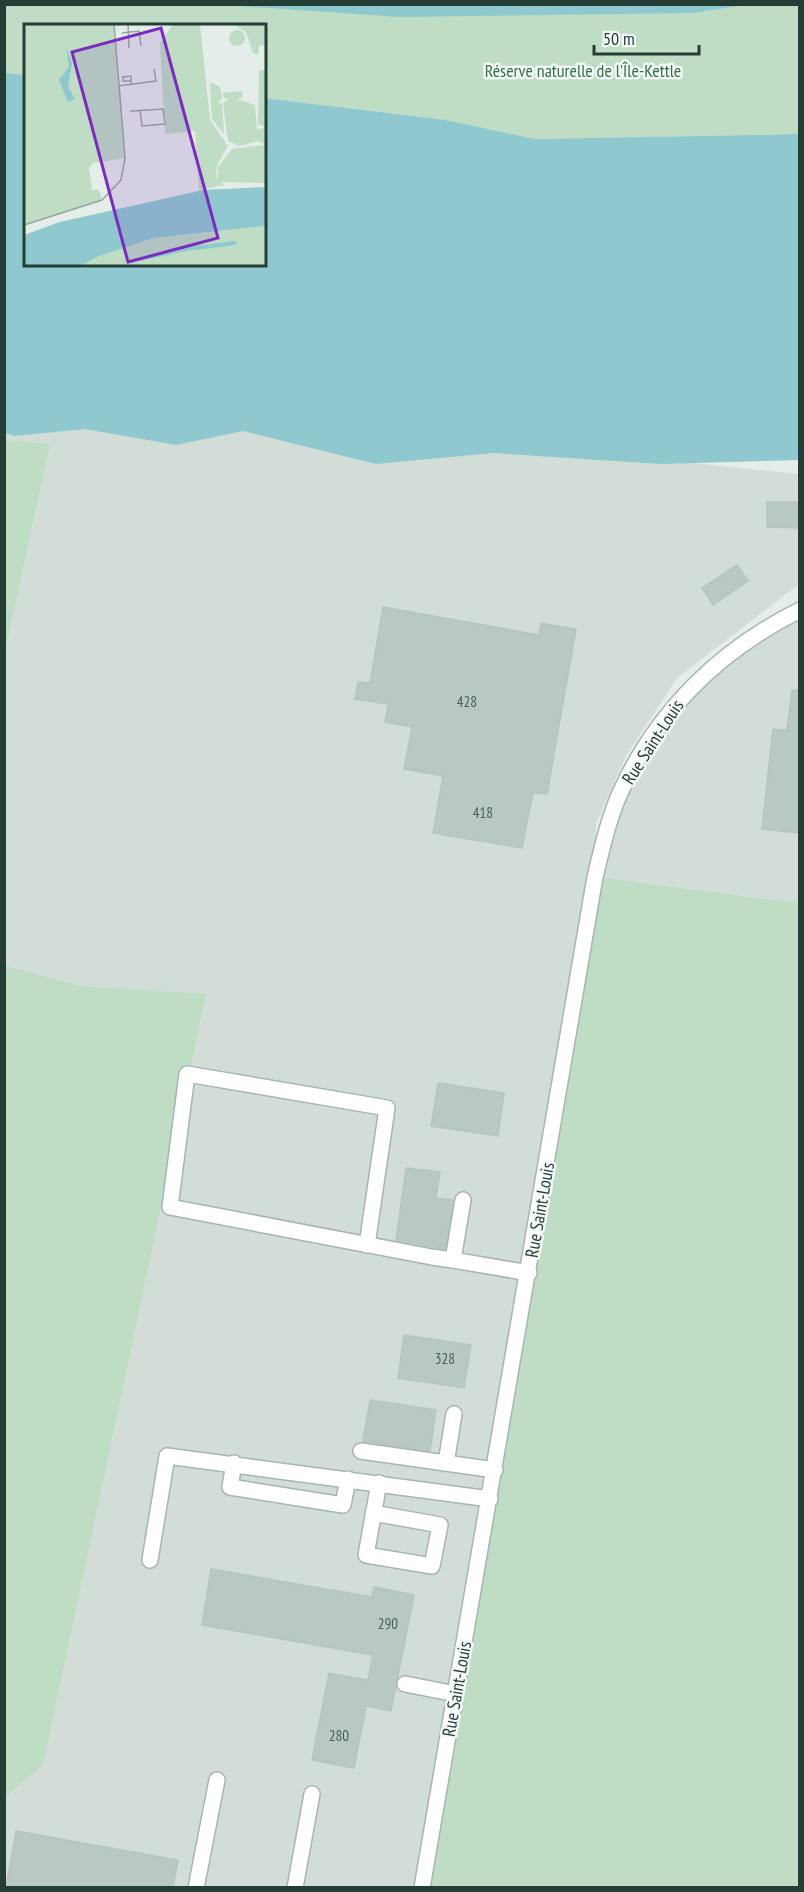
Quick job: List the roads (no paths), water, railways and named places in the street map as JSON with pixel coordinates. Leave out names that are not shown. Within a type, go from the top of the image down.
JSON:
[{"type":"street","name":"Rue Saint-Louis","points":[[422,1887],[596,877],[619,794],[662,722],[699,679],[718,661],[757,633],[800,610]]},
{"type":"street","points":[[367,1245],[387,1108],[187,1074],[170,1207],[367,1245],[529,1273]]},
{"type":"street","points":[[453,1260],[463,1200]]},
{"type":"street","points":[[446,1463],[454,1414]]},
{"type":"street","points":[[361,1451],[495,1470]]},
{"type":"street","points":[[150,1560],[167,1456],[234,1463],[490,1499]]},
{"type":"street","points":[[234,1463],[230,1487],[343,1505],[348,1479]]},
{"type":"street","points":[[373,1513],[440,1525],[432,1566],[366,1555],[373,1513],[379,1484]]},
{"type":"street","points":[[405,1684],[456,1694]]},
{"type":"street","points":[[196,1887],[217,1780]]},
{"type":"street","points":[[295,1887],[312,1794]]},
{"type":"water","points":[[225,5],[745,5],[692,13],[400,17]]},
{"type":"water","points":[[5,73],[24,75],[24,266],[266,266],[266,98],[446,120],[535,139],[799,134],[799,460],[660,464],[494,453],[376,464],[243,431],[176,445],[85,429],[15,436],[5,433]]},
{"type":"park label","name":"Réserve naturelle de l'Île-Kettle","points":[[583,71]]}]
